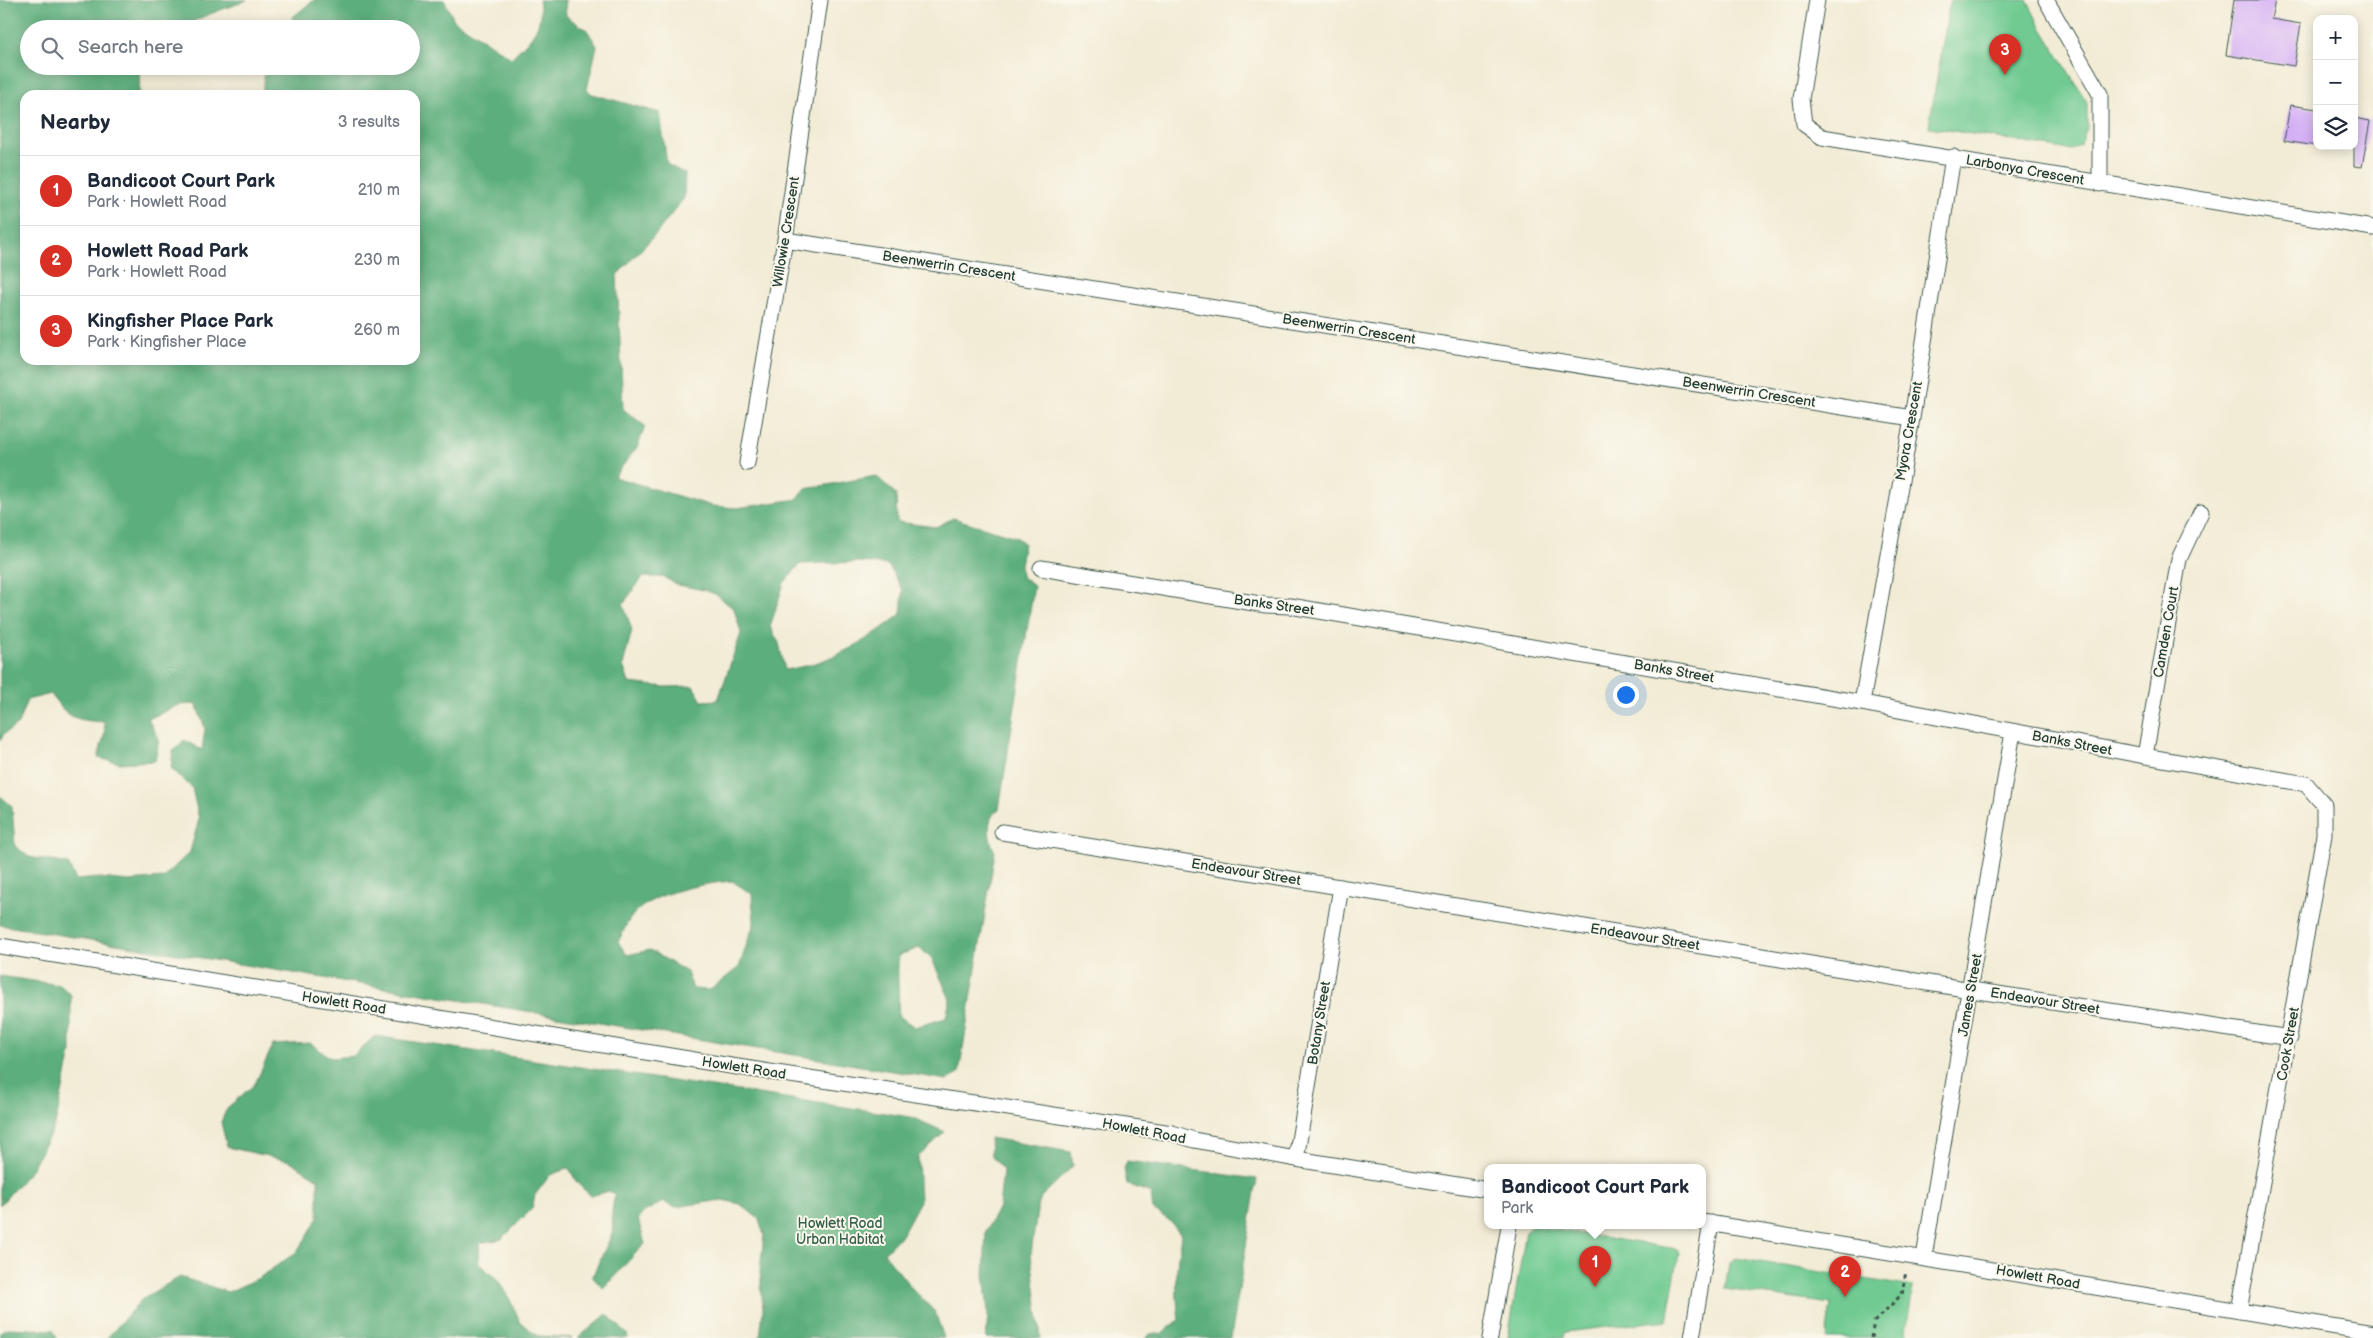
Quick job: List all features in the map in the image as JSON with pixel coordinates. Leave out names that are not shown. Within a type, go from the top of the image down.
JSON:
[{"type":"street","name":"Willowie Crescent","points":[[747,463],[785,240],[820,0]]},
{"type":"street","name":"Larbonya Crescent","points":[[1817,0],[1801,99],[1804,124],[1822,137],[1953,157],[2100,184],[2373,228]]},
{"type":"street","points":[[2046,0],[2100,94],[2100,184]]},
{"type":"street","name":"Myora Crescent","points":[[1862,704],[1912,418],[1953,157]]},
{"type":"street","name":"Beenwerrin Crescent","points":[[785,240],[1912,418]]},
{"type":"street","name":"Camden Court","points":[[2145,756],[2179,559],[2202,512]]},
{"type":"street","name":"Banks Street","points":[[1040,568],[1266,605],[1290,606],[1862,704],[2306,784]]},
{"type":"street","name":"James Street","points":[[1917,1256],[1971,990],[2013,732]]},
{"type":"street","name":"Cook Street","points":[[2239,1311],[2290,1038],[2324,835],[2324,805],[2306,784]]},
{"type":"street","name":"Endeavour Street","points":[[1002,832],[1971,990],[2290,1038]]},
{"type":"street","name":"Botany Street","points":[[1296,1159],[1342,887]]},
{"type":"street","name":"Howlett Road","points":[[0,946],[722,1064],[1172,1133],[1194,1140],[1296,1159],[1484,1189]]},
{"type":"street","points":[[1692,1338],[1707,1222]]},
{"type":"street","name":"Howlett Road","points":[[1707,1222],[2373,1332]]},
{"type":"street","points":[[1490,1338],[1508,1229]]},
{"type":"path","points":[[1871,1338],[1874,1322],[1902,1294],[1917,1256]]},
{"type":"green space","points":[[0,0],[247,0],[198,20],[20,20],[20,75],[140,75],[139,90],[20,90],[20,365],[420,365],[420,90],[263,90],[264,75],[420,75],[420,20],[292,20],[294,16],[314,0],[444,0],[454,20],[511,58],[524,46],[538,26],[540,18],[539,0],[565,0],[566,16],[587,30],[597,46],[587,89],[592,94],[660,113],[667,164],[685,174],[684,198],[656,234],[617,275],[623,409],[645,426],[638,446],[614,477],[712,506],[737,508],[798,499],[805,489],[876,476],[896,494],[897,522],[936,527],[953,518],[1016,537],[1024,543],[1020,565],[1021,576],[1034,586],[999,809],[991,818],[989,829],[989,835],[995,852],[959,1073],[947,1080],[0,925],[0,796],[12,806],[15,846],[29,857],[68,864],[76,880],[100,878],[129,881],[163,878],[190,852],[199,819],[192,788],[171,768],[173,751],[184,740],[202,750],[205,728],[196,704],[179,705],[148,719],[159,739],[155,761],[120,763],[98,758],[105,732],[104,722],[73,717],[62,709],[51,694],[27,700],[18,724],[4,734],[0,741]],"holes":[[[862,562],[888,565],[903,590],[901,614],[874,634],[847,650],[818,662],[785,670],[779,643],[770,627],[784,583],[800,564]],[[643,577],[663,577],[678,585],[704,590],[715,594],[734,609],[741,633],[718,700],[702,701],[693,686],[666,687],[629,683],[623,665],[632,630],[623,604]],[[732,881],[752,894],[754,923],[739,967],[710,990],[693,989],[687,972],[650,950],[627,955],[618,942],[634,914],[654,900],[680,890]],[[919,948],[931,957],[950,999],[946,1018],[915,1027],[898,1016],[898,970],[899,955]]]},
{"type":"green space","points":[[1950,0],[2027,0],[2038,22],[2087,102],[2087,128],[2081,144],[2072,150],[1929,127]]},
{"type":"green space","points":[[0,976],[60,985],[71,995],[71,1053],[55,1125],[31,1170],[0,1205]]},
{"type":"green space","name":"Howlett Road Urban Habitat","points":[[375,1036],[911,1117],[945,1132],[918,1157],[920,1201],[902,1234],[884,1253],[910,1286],[935,1312],[944,1338],[760,1338],[763,1309],[760,1271],[764,1235],[759,1219],[740,1204],[722,1200],[675,1207],[663,1202],[644,1212],[638,1219],[645,1244],[603,1288],[592,1277],[613,1232],[612,1211],[615,1194],[609,1191],[591,1196],[577,1183],[569,1168],[550,1175],[535,1195],[532,1209],[502,1239],[480,1243],[478,1263],[498,1280],[521,1323],[538,1336],[572,1338],[107,1338],[143,1298],[180,1277],[228,1292],[259,1278],[298,1251],[318,1218],[318,1179],[290,1161],[227,1147],[221,1122],[227,1108],[255,1084],[273,1045],[310,1043],[331,1058],[353,1056]]},
{"type":"green space","points":[[990,1138],[1071,1152],[1073,1166],[1041,1197],[1037,1211],[1031,1254],[1041,1338],[986,1338],[988,1313],[984,1274],[986,1231],[999,1207],[1003,1170],[991,1156]]},
{"type":"green space","points":[[1127,1161],[1257,1179],[1231,1338],[1146,1338],[1150,1334],[1162,1334],[1179,1320],[1177,1277],[1181,1235],[1169,1220],[1153,1210],[1151,1193],[1127,1184],[1124,1169]]},
{"type":"green space","points":[[1528,1229],[1551,1229],[1677,1249],[1679,1254],[1667,1320],[1565,1332],[1564,1338],[1508,1338],[1526,1231]]},
{"type":"green space","points":[[1735,1258],[1913,1287],[1905,1338],[1826,1338],[1831,1304],[1725,1289],[1729,1263]]},
{"type":"green space","points":[[607,1314],[627,1334],[628,1338],[578,1338]]},
{"type":"green space","points":[[7,1328],[53,1330],[57,1338],[0,1338],[0,1332]]},
{"type":"building","points":[[2234,0],[2275,0],[2271,19],[2301,24],[2294,66],[2226,55]]},
{"type":"building","points":[[2290,105],[2313,108],[2313,145],[2284,141]]},
{"type":"building","points":[[2358,119],[2370,121],[2362,167],[2354,166],[2354,150],[2358,150]]},
{"type":"place","name":"Kingfisher Place Park","points":[[2005,75]]},
{"type":"place","name":"Bandicoot Court Park","points":[[1595,1287]]},
{"type":"place","name":"Howlett Road Park","points":[[1845,1297]]}]
